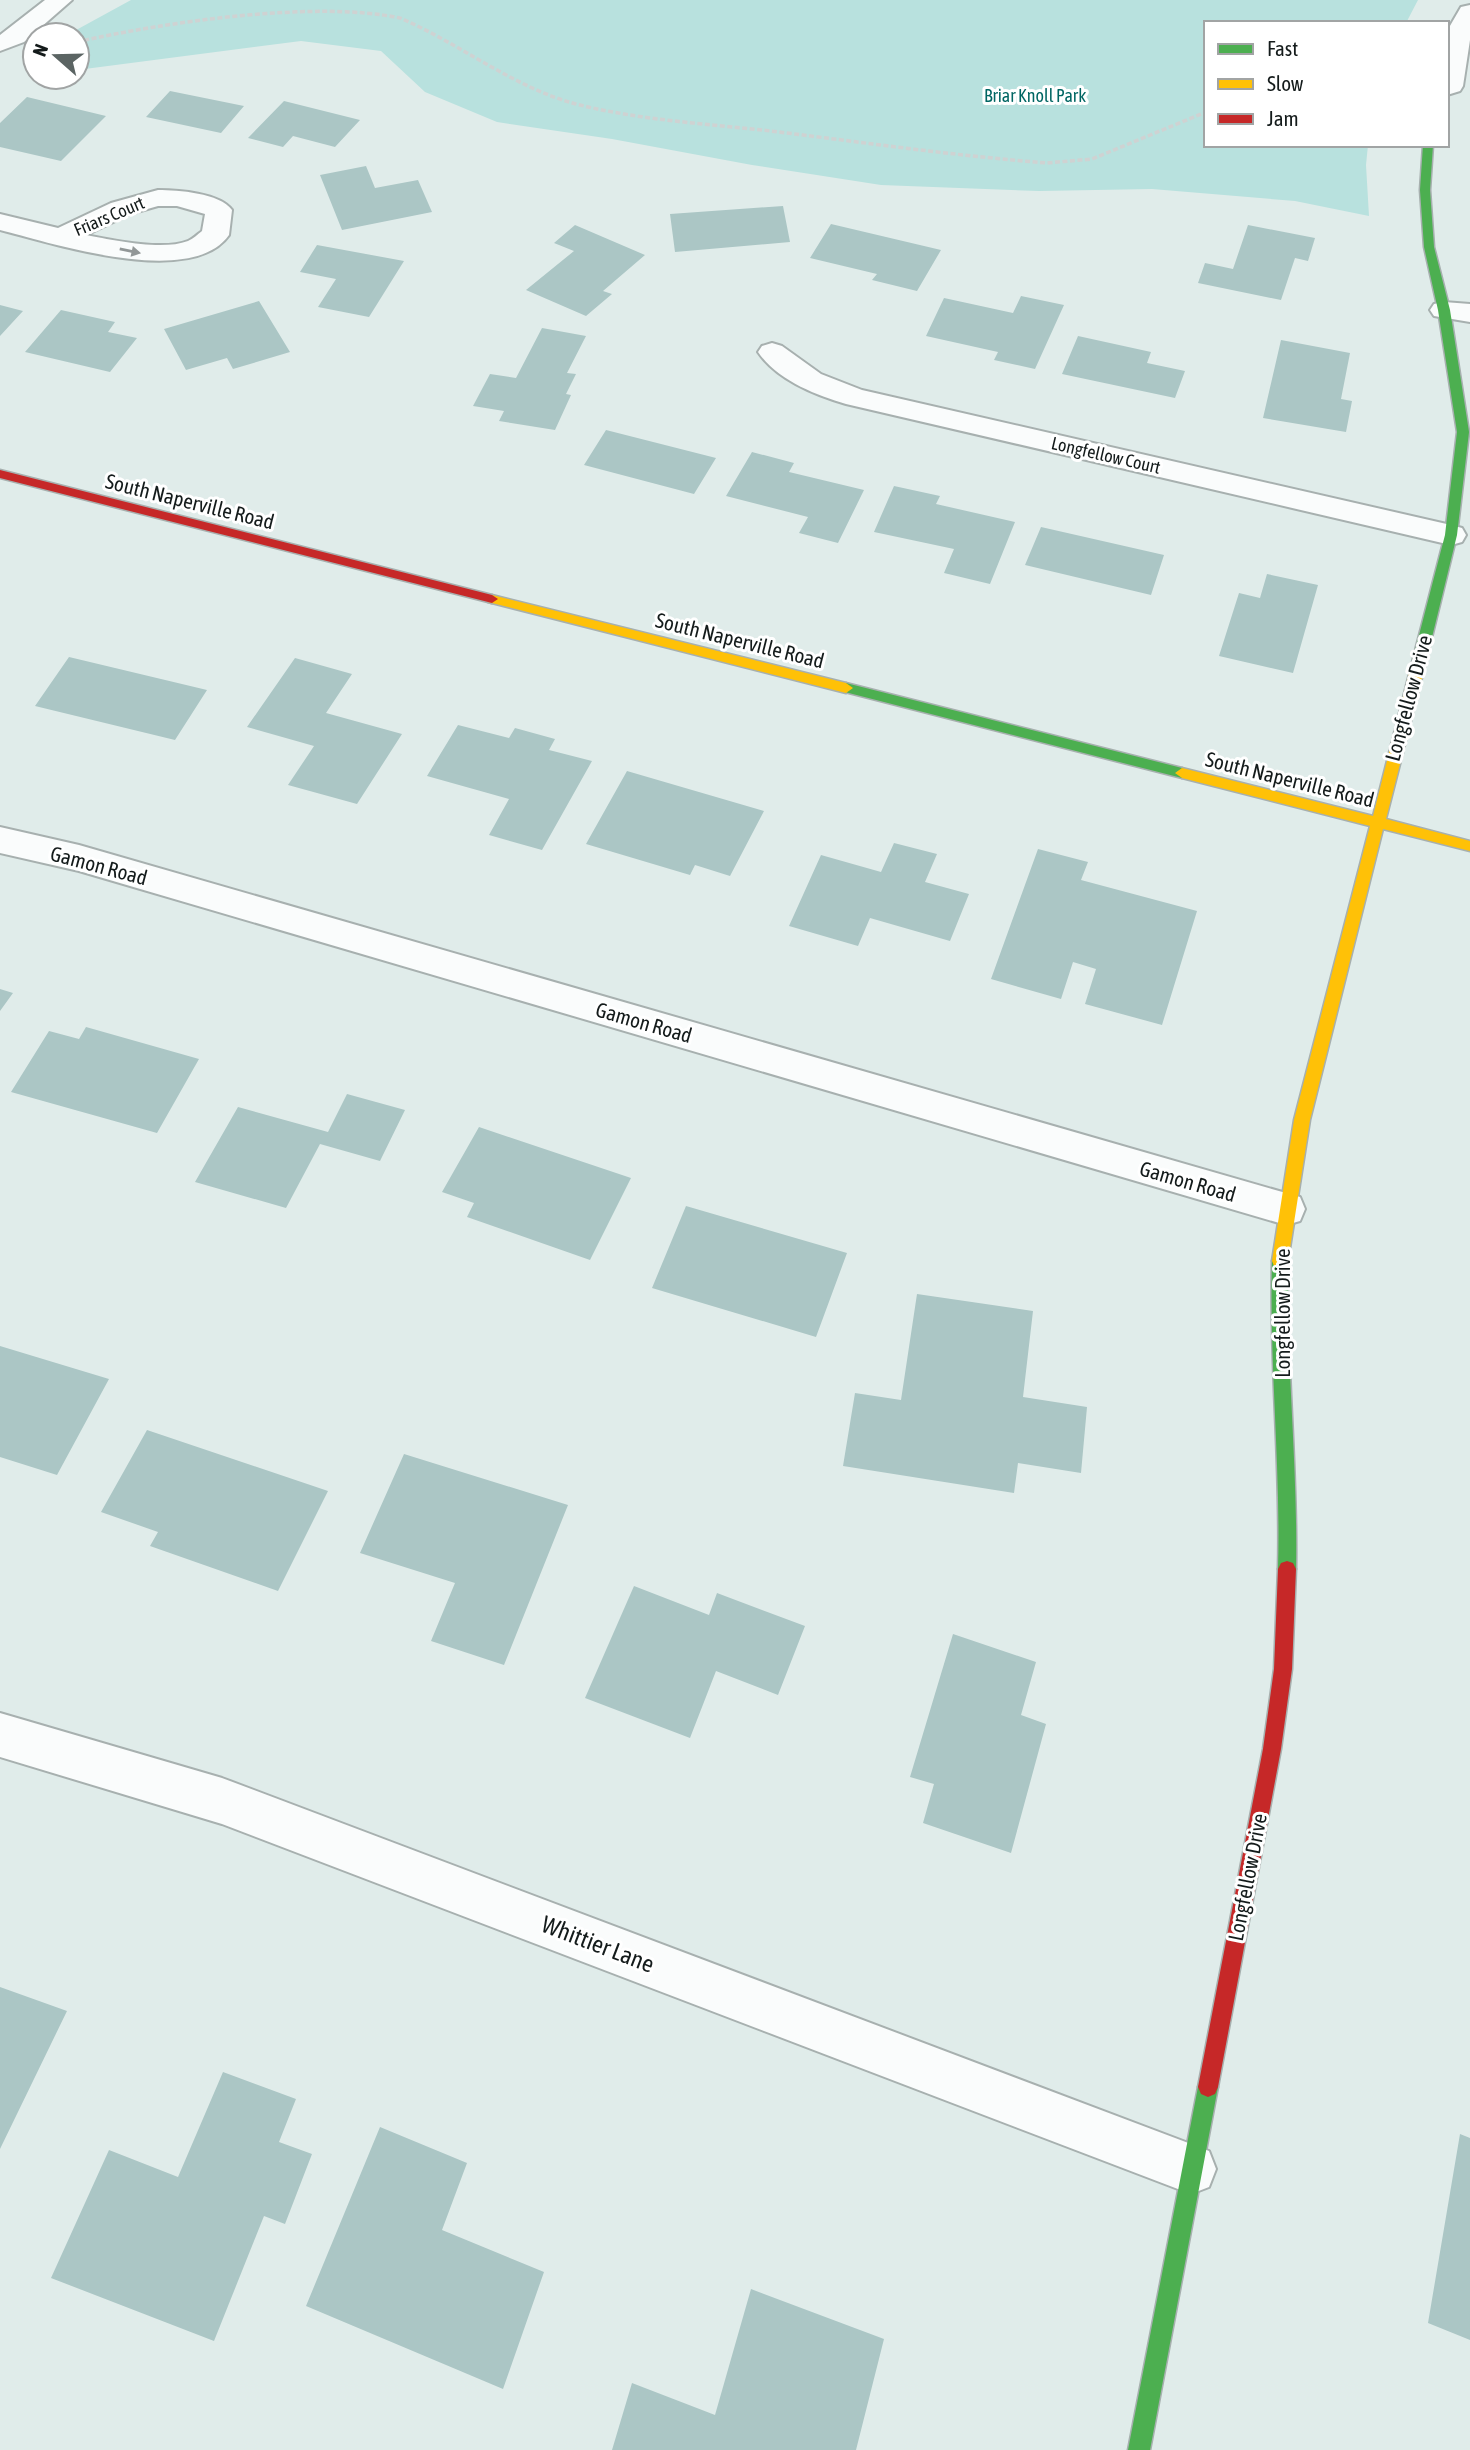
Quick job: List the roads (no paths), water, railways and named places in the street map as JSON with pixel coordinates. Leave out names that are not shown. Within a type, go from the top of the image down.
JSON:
[{"type":"street","points":[[0,44],[15,37],[60,0]]},
{"type":"street","points":[[1449,87],[1459,32],[1470,12]]},
{"type":"street","name":"Longfellow Drive","points":[[1139,2450],[1272,1749],[1283,1669],[1289,1527],[1278,1306],[1286,1209],[1302,1120],[1451,535],[1463,432],[1457,312],[1429,247],[1425,190],[1428,147]]},
{"type":"street","name":"Friars Court","points":[[0,222],[139,254],[168,254],[196,248],[214,238],[221,225],[219,210],[200,201],[174,197],[148,198],[120,208],[63,236]]},
{"type":"street","name":"Longfellow Court","points":[[772,352],[797,374],[824,388],[856,398],[1451,535]]},
{"type":"street","name":"South Naperville Road","points":[[0,474],[1470,846]]},
{"type":"street","name":"Gamon Road","points":[[0,840],[79,858],[1286,1209]]},
{"type":"street","name":"Whittier Lane","points":[[0,1735],[222,1801],[1191,2169]]},
{"type":"park label","name":"Briar Knoll Park","points":[[1035,95]]}]
